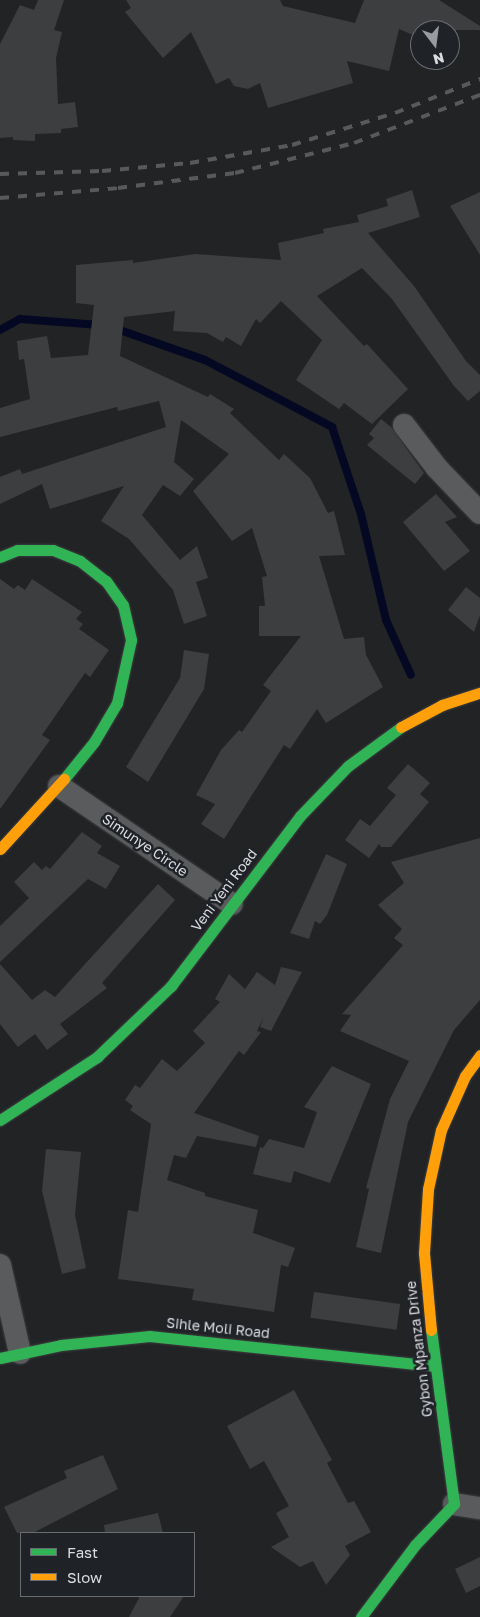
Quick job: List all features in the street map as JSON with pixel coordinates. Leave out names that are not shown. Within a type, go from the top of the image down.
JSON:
[{"type":"street","points":[[404,425],[437,468],[480,513]]},
{"type":"street","points":[[0,557],[17,550],[53,550],[80,561],[106,581],[123,606],[131,640],[127,669],[117,703],[94,742],[59,786],[0,849]]},
{"type":"street","name":"Veni Yeni Road","points":[[0,1120],[97,1057],[171,986],[300,816],[348,766],[394,731],[442,704],[480,693]]},
{"type":"street","name":"Simunye Circle","points":[[59,786],[232,904]]},
{"type":"street","name":"Gybon Mpanza Drive","points":[[454,1504],[434,1366],[424,1253],[428,1189],[441,1130],[466,1076],[480,1055]]},
{"type":"street","points":[[0,1265],[10,1355]]},
{"type":"street","name":"Sihle Moli Road","points":[[10,1355],[100,1339],[150,1336],[434,1366]]},
{"type":"street","points":[[361,1617],[415,1545],[454,1504],[480,1508]]},
{"type":"building","points":[[38,0],[64,0],[54,30],[62,32],[56,58],[58,104],[75,102],[78,127],[61,129],[61,133],[35,134],[35,141],[13,140],[13,137],[0,138],[0,44],[20,5],[34,10]]},
{"type":"building","points":[[126,0],[280,0],[283,6],[355,23],[364,0],[439,0],[480,26],[480,30],[460,30],[460,20],[410,20],[410,34],[399,29],[389,71],[347,61],[353,83],[268,108],[260,83],[248,89],[234,86],[229,78],[216,84],[191,32],[163,58],[125,12],[131,8]]},
{"type":"building","points":[[412,190],[420,217],[368,233],[414,286],[466,361],[480,375],[480,391],[468,401],[454,386],[392,299],[362,268],[317,296],[364,346],[367,344],[408,389],[372,424],[344,403],[339,409],[296,380],[322,340],[281,301],[260,323],[256,319],[241,346],[226,337],[223,342],[207,333],[173,331],[175,311],[124,317],[120,356],[208,397],[210,394],[234,409],[230,413],[279,460],[284,454],[310,478],[328,513],[334,511],[345,555],[319,556],[344,639],[364,637],[366,655],[383,687],[326,723],[317,709],[290,749],[284,745],[224,839],[201,824],[215,804],[196,795],[221,750],[239,730],[242,732],[271,691],[263,685],[301,636],[259,636],[259,606],[265,606],[262,577],[267,576],[252,528],[232,541],[193,491],[229,454],[181,420],[174,462],[194,479],[180,496],[163,485],[142,515],[180,560],[197,546],[208,578],[196,582],[207,616],[184,624],[173,590],[129,539],[101,521],[124,486],[50,509],[42,484],[0,504],[0,477],[20,469],[22,474],[166,427],[159,401],[118,411],[117,407],[0,437],[0,408],[30,399],[24,359],[19,360],[17,341],[47,336],[51,358],[88,355],[94,305],[76,303],[76,265],[133,260],[133,263],[195,254],[281,260],[278,243],[324,233],[323,229],[359,222],[357,215],[388,206],[386,199]]},
{"type":"building","points":[[480,192],[480,255],[450,206]]},
{"type":"building","points":[[381,419],[391,427],[424,473],[415,484],[367,445],[374,438],[369,434]]},
{"type":"building","points":[[436,494],[457,517],[445,522],[470,551],[444,571],[403,522]]},
{"type":"building","points":[[0,579],[14,589],[18,585],[25,590],[32,579],[82,612],[76,619],[83,624],[79,629],[109,650],[90,677],[85,673],[42,735],[50,740],[0,809]]},
{"type":"building","points":[[466,587],[480,598],[480,615],[474,632],[448,610]]},
{"type":"building","points":[[184,650],[209,654],[204,689],[148,782],[126,767],[180,678]]},
{"type":"building","points":[[408,764],[430,783],[420,794],[429,802],[391,847],[381,847],[379,844],[369,858],[345,840],[360,819],[370,826],[396,795],[387,788]]},
{"type":"building","points":[[82,832],[102,846],[97,853],[120,866],[106,889],[88,879],[0,962],[0,926],[29,898],[14,882],[34,862],[42,870],[46,866],[50,869]]},
{"type":"building","points":[[480,838],[480,1000],[454,1030],[408,1122],[381,1253],[356,1247],[369,1189],[366,1188],[390,1099],[409,1061],[340,1031],[351,1015],[342,1014],[403,945],[394,938],[402,929],[378,905],[404,883],[391,862]]},
{"type":"building","points":[[326,854],[347,864],[327,915],[320,924],[315,921],[309,939],[290,933]]},
{"type":"building","points":[[158,884],[175,900],[102,983],[107,988],[60,1024],[68,1034],[47,1050],[35,1034],[18,1047],[0,1024],[0,964],[32,1000],[45,990],[55,997]]},
{"type":"building","points":[[281,967],[302,972],[271,1031],[260,1027],[264,1016],[257,1031],[261,1032],[244,1055],[239,1051],[194,1113],[259,1136],[256,1147],[197,1136],[186,1158],[174,1155],[167,1180],[205,1193],[205,1196],[258,1210],[253,1233],[295,1248],[288,1267],[281,1265],[274,1312],[192,1300],[194,1289],[118,1279],[128,1210],[138,1212],[151,1124],[130,1110],[133,1106],[125,1100],[135,1085],[140,1088],[162,1059],[177,1071],[205,1043],[193,1031],[220,1002],[215,999],[229,974],[245,989],[257,972],[275,985]]},
{"type":"building","points":[[332,1066],[371,1084],[330,1183],[294,1171],[291,1183],[253,1174],[260,1147],[263,1148],[269,1139],[304,1148],[317,1112],[304,1107]]},
{"type":"building","points":[[46,1149],[81,1152],[75,1215],[86,1268],[62,1274],[42,1191]]},
{"type":"building","points":[[314,1292],[400,1304],[397,1330],[310,1318]]},
{"type":"building","points":[[294,1390],[332,1460],[327,1463],[348,1503],[354,1501],[371,1532],[345,1546],[350,1555],[326,1585],[313,1561],[300,1567],[271,1547],[289,1537],[276,1513],[289,1506],[264,1461],[250,1469],[227,1426]]},
{"type":"building","points":[[103,1455],[118,1489],[35,1532],[17,1533],[4,1507],[67,1478],[64,1471]]},
{"type":"building","points":[[158,1513],[163,1532],[105,1532],[104,1525]]},
{"type":"building","points":[[480,1557],[480,1586],[466,1593],[455,1569]]},
{"type":"building","points":[[139,1597],[183,1597],[170,1617],[129,1617]]},
{"type":"waterway","points":[[0,330],[20,319],[100,325]]},
{"type":"waterway","points":[[114,328],[205,360],[332,427],[361,514],[386,620],[411,675]]},
{"type":"railway","points":[[0,174],[102,171],[190,163],[292,145],[395,113],[480,79]]},
{"type":"railway","points":[[0,198],[118,188],[235,173],[354,143],[480,95]]},
{"type":"traffic: fast","points":[[0,557],[17,550],[53,550],[80,561],[106,581],[123,605],[131,640],[117,703],[94,742],[64,779]]},
{"type":"traffic: fast","points":[[0,1120],[97,1057],[171,986],[300,816],[348,766],[401,727]]},
{"type":"traffic: fast","points":[[361,1617],[415,1545],[454,1504],[431,1330]]},
{"type":"traffic: fast","points":[[0,1358],[61,1345],[150,1336],[434,1366]]},
{"type":"traffic: slow","points":[[401,727],[442,705],[480,693]]},
{"type":"traffic: slow","points":[[0,849],[64,779]]},
{"type":"traffic: slow","points":[[431,1330],[424,1253],[428,1189],[441,1130],[465,1076],[480,1055]]}]
